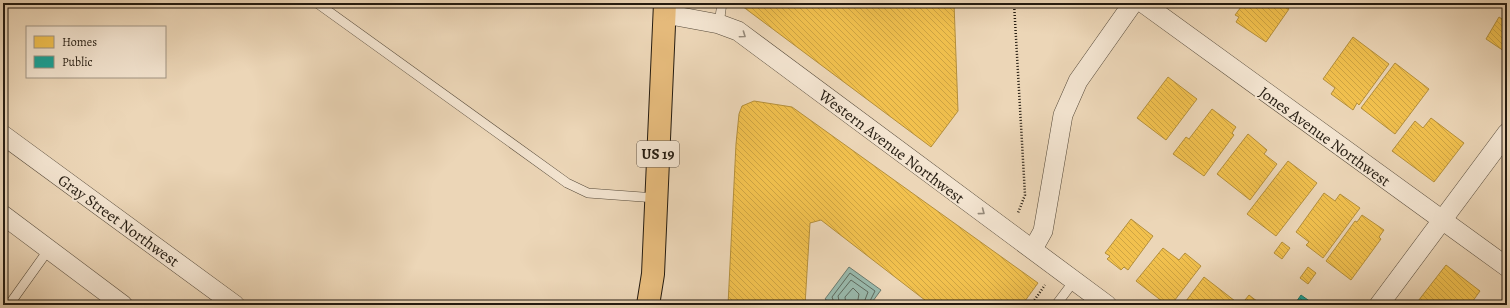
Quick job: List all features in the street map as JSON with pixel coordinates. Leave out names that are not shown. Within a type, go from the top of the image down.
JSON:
[{"type":"main road","name":"US 19","points":[[648,305],[653,274],[665,8]]},
{"type":"street","points":[[1033,249],[1043,231],[1062,115],[1078,81],[1133,3]]},
{"type":"street","name":"Jones Avenue Northwest","points":[[1143,3],[1441,221],[1507,267]]},
{"type":"street","name":"Western Avenue Northwest","points":[[665,8],[738,31],[1107,305]]},
{"type":"street","points":[[1379,305],[1507,132]]},
{"type":"street","name":"Gray Street Northwest","points":[[3,135],[235,305]]},
{"type":"street","points":[[3,215],[124,305]]},
{"type":"lane","points":[[317,3],[568,183],[588,193],[656,198]]},
{"type":"lane","points":[[719,24],[722,3]]},
{"type":"lane","points":[[9,305],[49,249]]},
{"type":"lane","points":[[1056,305],[1074,281]]},
{"type":"path","points":[[1014,3],[1025,195],[1018,215]]},
{"type":"water","points":[[849,267],[881,290],[870,305],[833,305],[825,299]]},
{"type":"building: Homes","points":[[744,3],[954,3],[958,111],[931,147],[742,6]]},
{"type":"building: Homes","points":[[1244,3],[1281,3],[1289,9],[1266,42],[1236,22],[1239,17],[1235,15]]},
{"type":"building: Homes","points":[[1499,17],[1507,22],[1507,53],[1486,39]]},
{"type":"building: Homes","points":[[1353,37],[1389,64],[1359,105],[1357,103],[1353,110],[1331,94],[1335,88],[1323,79]]},
{"type":"building: Homes","points":[[1395,63],[1429,89],[1395,134],[1361,108]]},
{"type":"building: Homes","points":[[1168,77],[1197,99],[1166,140],[1137,118]]},
{"type":"building: Homes","points":[[754,101],[792,107],[1038,283],[1022,305],[929,305],[930,304],[821,220],[810,223],[805,305],[728,305],[736,144],[739,114],[742,106]]},
{"type":"building: Homes","points":[[1212,109],[1236,127],[1232,133],[1234,135],[1204,176],[1173,154],[1186,137],[1189,139]]},
{"type":"building: Homes","points":[[1431,118],[1464,143],[1434,182],[1392,151],[1415,121],[1423,128]]},
{"type":"building: Homes","points":[[1248,134],[1267,150],[1264,154],[1277,164],[1250,200],[1217,174]]},
{"type":"building: Homes","points":[[1288,161],[1317,183],[1276,236],[1247,214]]},
{"type":"building: Homes","points":[[1324,193],[1335,201],[1340,194],[1360,208],[1323,258],[1306,245],[1309,242],[1296,232]]},
{"type":"building: Homes","points":[[1362,215],[1384,230],[1379,237],[1381,239],[1351,280],[1326,261],[1355,221],[1357,222]]},
{"type":"building: Homes","points":[[1131,219],[1153,236],[1128,270],[1124,267],[1121,270],[1107,259],[1110,256],[1105,253]]},
{"type":"building: Homes","points":[[1282,242],[1290,248],[1282,259],[1274,253]]},
{"type":"building: Homes","points":[[1163,248],[1179,260],[1185,253],[1201,266],[1171,305],[1167,305],[1136,281]]},
{"type":"building: Homes","points":[[1446,265],[1480,291],[1470,305],[1415,305]]},
{"type":"building: Homes","points":[[1308,267],[1316,273],[1308,284],[1300,278]]},
{"type":"building: Homes","points":[[1204,277],[1235,301],[1232,305],[1183,305]]},
{"type":"building: Homes","points":[[1249,295],[1262,305],[1241,305]]},
{"type":"building: Public","points":[[1301,295],[1315,305],[1294,305]]}]
